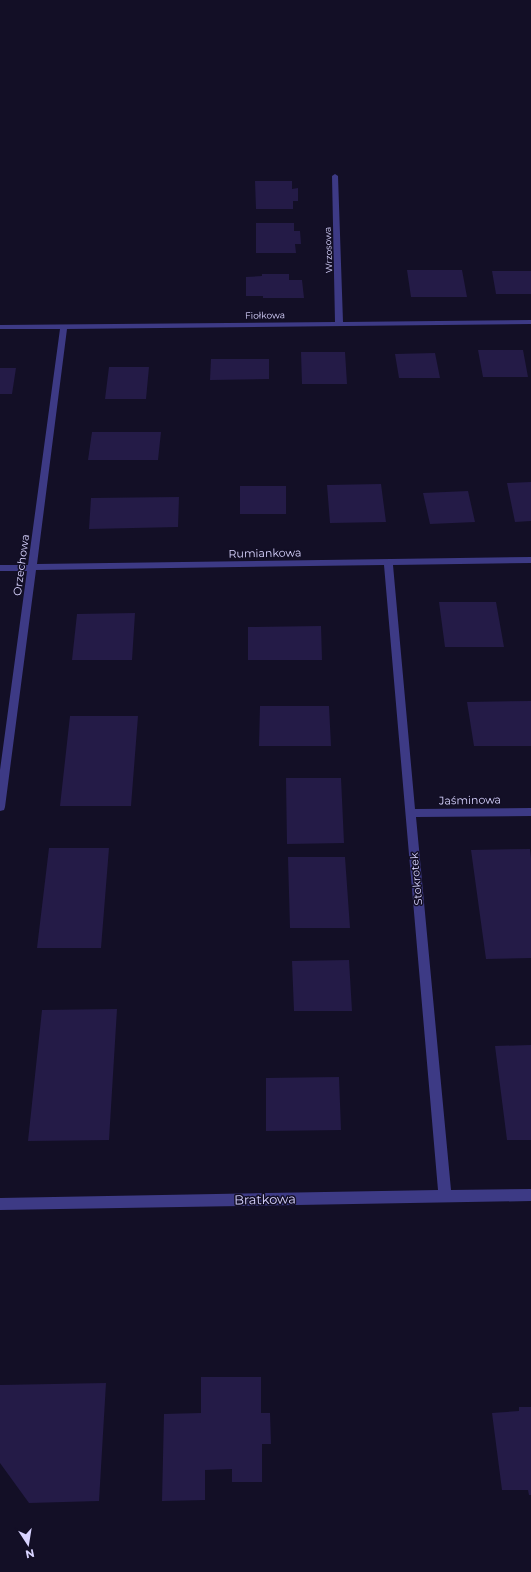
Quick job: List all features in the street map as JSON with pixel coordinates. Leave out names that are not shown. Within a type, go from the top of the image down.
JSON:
[{"type":"street","name":"Wrzosowa","points":[[335,176],[339,323]]},
{"type":"street","name":"Fiołkowa","points":[[0,327],[531,322]]},
{"type":"street","name":"Orzechowa","points":[[0,807],[64,327]]},
{"type":"street","name":"Rumiankowa","points":[[0,568],[531,560]]},
{"type":"street","name":"Stokrotek","points":[[388,562],[445,1196]]},
{"type":"street","name":"Jaśminowa","points":[[410,813],[531,812]]},
{"type":"street","name":"Bratkowa","points":[[0,1204],[445,1196],[531,1196]]},
{"type":"building","points":[[255,181],[292,181],[292,189],[298,188],[298,201],[293,201],[293,209],[256,209]]},
{"type":"building","points":[[256,223],[294,223],[294,231],[300,231],[301,244],[295,244],[296,253],[256,253]]},
{"type":"building","points":[[407,270],[462,270],[467,297],[411,297]]},
{"type":"building","points":[[492,271],[531,271],[531,294],[496,294]]},
{"type":"building","points":[[262,274],[289,274],[289,280],[302,280],[304,298],[263,298],[263,296],[246,296],[246,277],[262,276]]},
{"type":"building","points":[[478,350],[523,350],[528,377],[483,377]]},
{"type":"building","points":[[301,352],[345,352],[347,384],[302,384]]},
{"type":"building","points":[[435,353],[440,378],[399,378],[395,354]]},
{"type":"building","points":[[211,359],[269,359],[269,379],[210,380]]},
{"type":"building","points":[[109,367],[149,367],[146,399],[105,399]]},
{"type":"building","points":[[0,368],[16,368],[12,394],[0,394]]},
{"type":"building","points":[[92,432],[161,432],[158,460],[88,460]]},
{"type":"building","points":[[531,482],[531,521],[515,522],[507,483]]},
{"type":"building","points":[[381,484],[386,522],[330,523],[327,485]]},
{"type":"building","points":[[240,486],[286,486],[286,514],[240,514]]},
{"type":"building","points":[[468,491],[475,522],[430,524],[423,493]]},
{"type":"building","points":[[179,497],[178,527],[89,529],[91,498]]},
{"type":"building","points":[[439,602],[496,602],[504,647],[445,647]]},
{"type":"building","points":[[135,613],[132,660],[72,660],[77,614]]},
{"type":"building","points":[[321,626],[322,660],[248,660],[248,627]]},
{"type":"building","points":[[531,701],[531,746],[474,746],[467,702]]},
{"type":"building","points":[[260,706],[329,706],[331,746],[259,746]]},
{"type":"building","points":[[70,716],[138,716],[131,806],[60,806]]},
{"type":"building","points":[[286,778],[341,778],[344,843],[287,844]]},
{"type":"building","points":[[49,848],[109,848],[101,948],[37,948]]},
{"type":"building","points":[[530,849],[531,958],[486,959],[471,850]]},
{"type":"building","points":[[288,857],[345,857],[350,928],[290,928]]},
{"type":"building","points":[[349,960],[352,1011],[294,1011],[292,961]]},
{"type":"building","points":[[117,1009],[109,1140],[28,1141],[42,1010]]},
{"type":"building","points":[[531,1045],[531,1140],[507,1140],[495,1046]]},
{"type":"building","points":[[339,1077],[341,1130],[266,1131],[266,1078]]},
{"type":"building","points":[[201,1377],[261,1377],[261,1413],[270,1413],[271,1444],[262,1444],[262,1482],[232,1482],[232,1469],[205,1470],[205,1500],[162,1501],[164,1414],[201,1413]]},
{"type":"building","points":[[106,1383],[99,1501],[29,1503],[0,1463],[0,1385]]},
{"type":"building","points":[[519,1407],[531,1407],[531,1495],[529,1495],[528,1490],[502,1490],[492,1413],[519,1411]]}]
